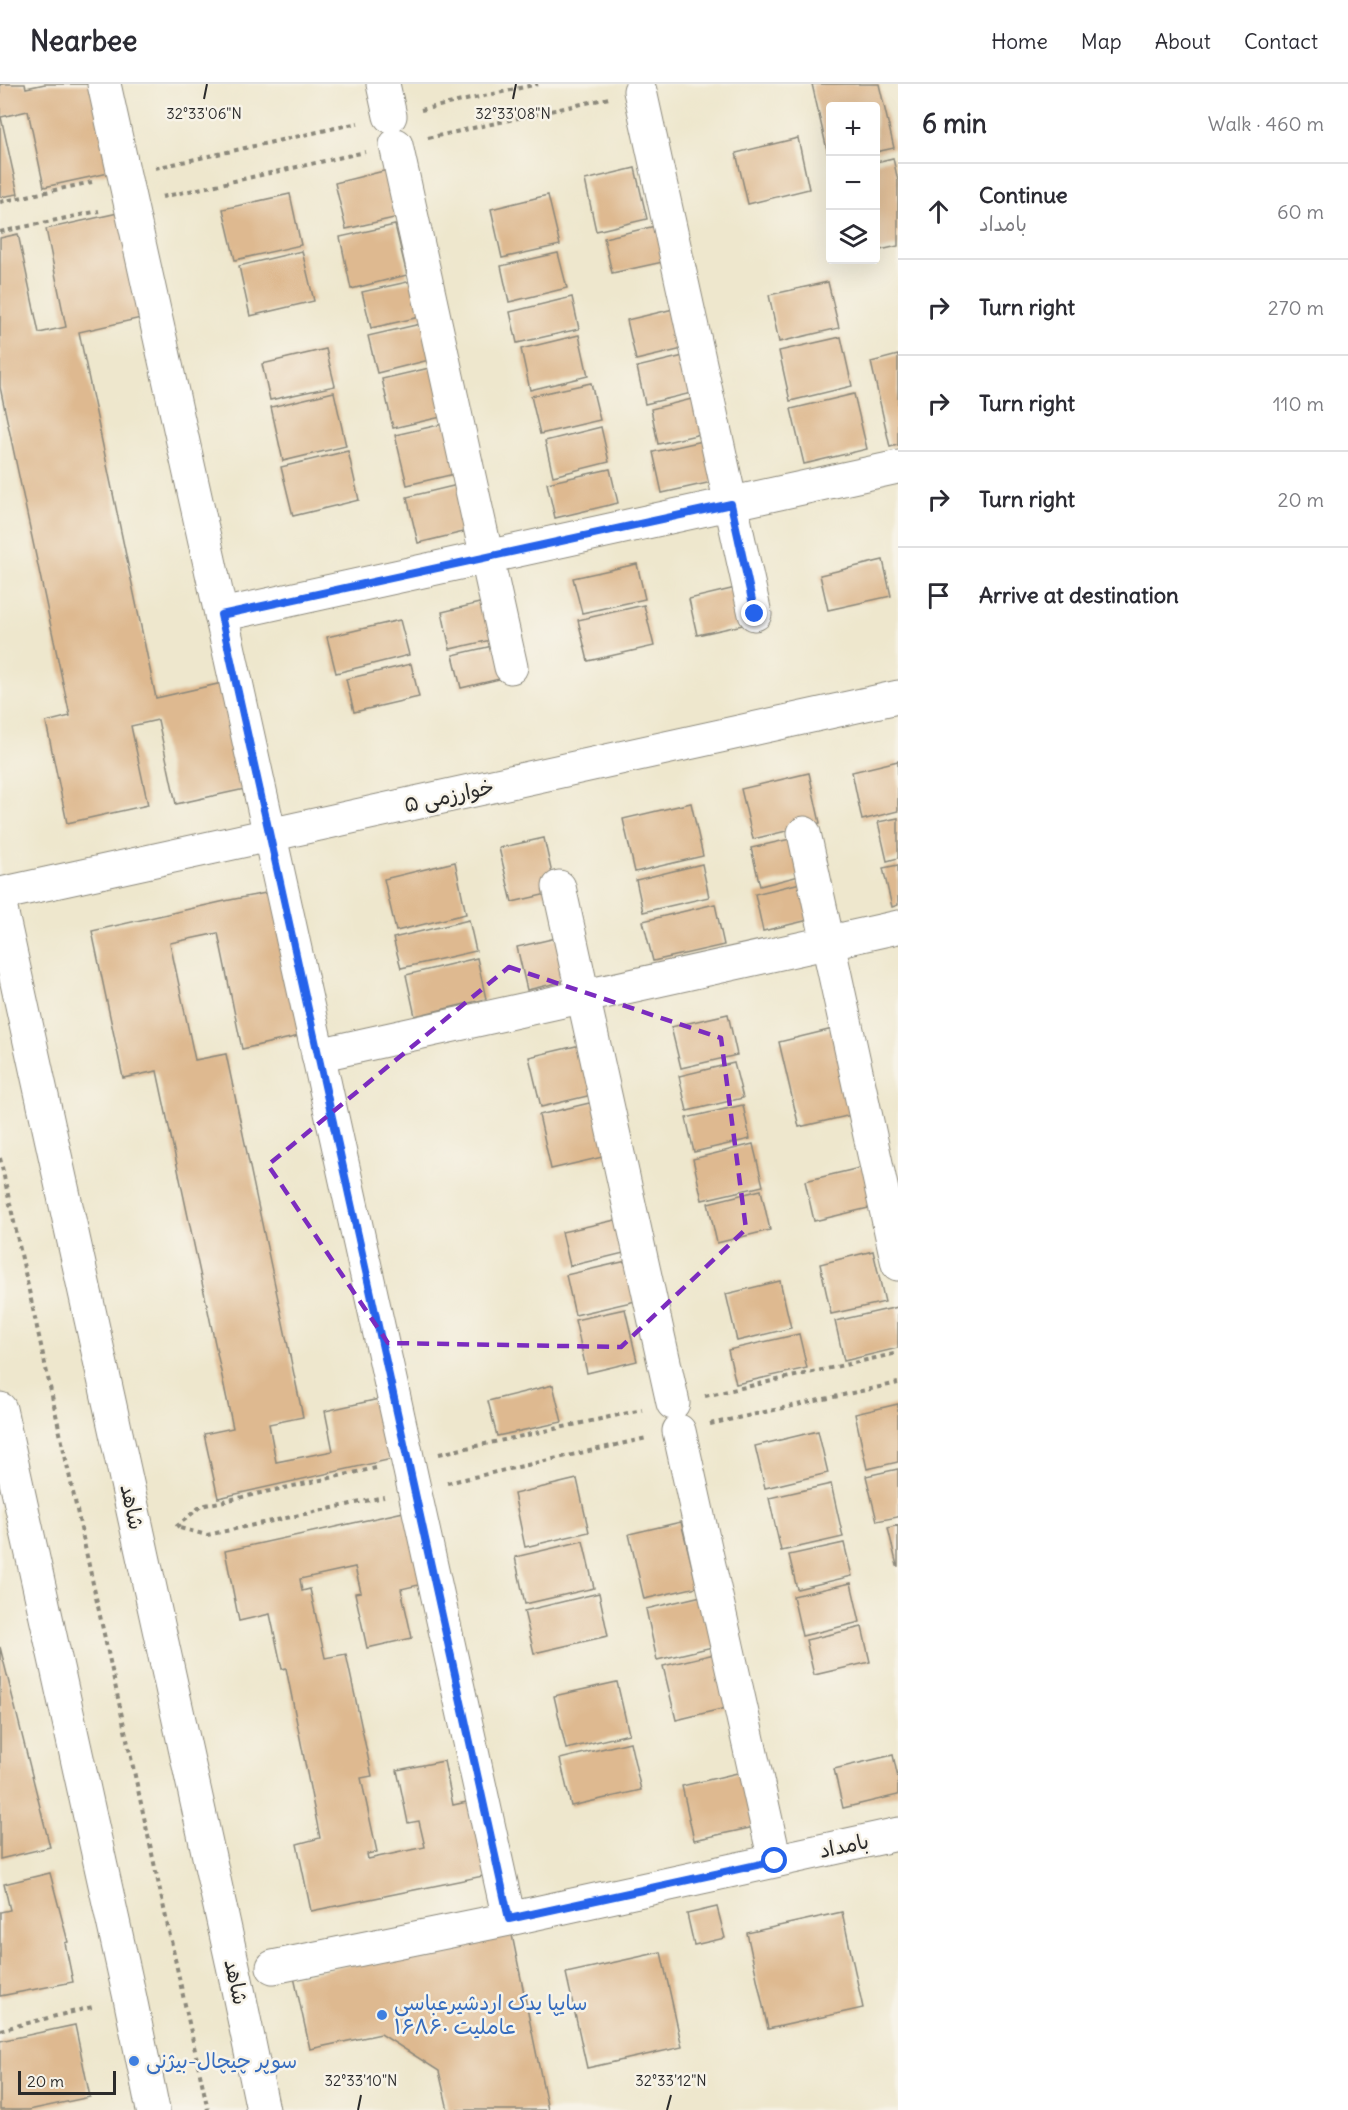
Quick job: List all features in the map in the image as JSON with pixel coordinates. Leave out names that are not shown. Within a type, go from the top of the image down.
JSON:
[{"type":"street","points":[[104,84],[509,1919]]},
{"type":"street","points":[[383,84],[511,667]]},
{"type":"street","points":[[640,91],[755,614]]},
{"type":"street","points":[[221,615],[898,467]]},
{"type":"street","name":"خوارزمی ۵","points":[[0,894],[898,698]]},
{"type":"street","points":[[804,833],[898,1264]]},
{"type":"street","points":[[559,887],[775,1861]]},
{"type":"street","name":"شاهد","points":[[0,905],[262,2103]]},
{"type":"street","points":[[318,1055],[898,927]]},
{"type":"street","points":[[0,1409],[153,2110]]},
{"type":"street","name":"بامداد","points":[[273,1967],[509,1919],[898,1834]]},
{"type":"path","points":[[0,202],[127,189],[393,131],[538,84]]},
{"type":"path","points":[[0,232],[127,189],[393,131],[640,91]]},
{"type":"path","points":[[0,1158],[208,2110]]},
{"type":"path","points":[[898,1353],[676,1417],[411,1476],[207,1535],[176,1527],[201,1506],[411,1476],[676,1417],[898,1383]]},
{"type":"path","points":[[0,2030],[92,2007]]},
{"type":"highlighted area","points":[[509,967],[721,1038],[746,1229],[621,1347],[388,1343],[268,1165]]},
{"type":"building","points":[[0,84],[25,84],[26,88],[45,84],[99,84],[118,171],[44,187],[28,111],[1,117],[18,194],[0,197]]},
{"type":"building","points":[[812,84],[879,84],[894,148],[880,151],[880,102],[826,102],[826,145]]},
{"type":"building","points":[[798,138],[809,189],[748,204],[736,153]]},
{"type":"building","points":[[893,158],[898,181],[898,246],[880,250],[880,210],[880,161]]},
{"type":"building","points":[[396,168],[407,215],[346,229],[335,183]]},
{"type":"building","points":[[635,168],[647,219],[596,231],[585,180]]},
{"type":"building","points":[[290,194],[301,245],[235,260],[223,209]]},
{"type":"building","points":[[548,195],[560,245],[502,258],[491,209]]},
{"type":"building","points":[[127,211],[150,316],[79,332],[156,698],[231,681],[254,787],[176,804],[158,720],[131,726],[148,805],[67,823],[46,722],[70,716],[0,387],[0,238],[18,234],[39,333],[66,327],[46,229]]},
{"type":"building","points":[[664,224],[672,260],[612,273],[604,238]]},
{"type":"building","points":[[395,225],[407,275],[351,289],[340,237]]},
{"type":"building","points":[[302,251],[314,301],[250,316],[239,266]]},
{"type":"building","points":[[558,253],[567,288],[509,302],[501,266]]},
{"type":"building","points":[[421,279],[429,315],[371,328],[362,292]]},
{"type":"building","points":[[828,282],[839,328],[779,342],[769,295]]},
{"type":"building","points":[[572,297],[579,329],[517,343],[510,312]]},
{"type":"building","points":[[682,307],[691,347],[636,360],[627,320]]},
{"type":"building","points":[[429,322],[437,358],[377,373],[368,336]]},
{"type":"building","points":[[579,335],[588,376],[530,390],[521,349]]},
{"type":"building","points":[[841,337],[852,386],[790,401],[779,351]]},
{"type":"building","points":[[326,349],[335,386],[270,400],[262,364]]},
{"type":"building","points":[[692,354],[700,391],[645,404],[637,367]]},
{"type":"building","points":[[898,355],[898,445],[890,447],[871,362]]},
{"type":"building","points":[[438,366],[450,415],[393,428],[382,379]]},
{"type":"building","points":[[591,383],[600,420],[540,434],[531,396]]},
{"type":"building","points":[[334,392],[346,446],[283,461],[271,407]]},
{"type":"building","points":[[854,394],[867,449],[804,464],[791,409]]},
{"type":"building","points":[[700,397],[709,432],[658,444],[651,409]]},
{"type":"building","points":[[452,422],[463,472],[407,485],[395,435]]},
{"type":"building","points":[[601,427],[609,462],[553,476],[545,441]]},
{"type":"building","points":[[712,439],[721,480],[662,493],[653,452]]},
{"type":"building","points":[[348,451],[359,500],[293,516],[281,467]]},
{"type":"building","points":[[610,469],[618,503],[555,518],[547,483]]},
{"type":"building","points":[[466,483],[476,529],[418,543],[407,497]]},
{"type":"building","points":[[883,560],[891,596],[828,610],[820,575]]},
{"type":"building","points":[[637,564],[645,599],[582,613],[573,578]]},
{"type":"building","points":[[744,586],[752,623],[697,635],[689,599]]},
{"type":"building","points":[[492,600],[500,638],[450,649],[442,612]]},
{"type":"building","points":[[644,605],[654,646],[588,661],[578,620]]},
{"type":"building","points":[[400,620],[409,655],[336,673],[327,637]]},
{"type":"building","points":[[501,644],[508,677],[461,688],[453,655]]},
{"type":"building","points":[[411,664],[419,697],[354,712],[346,679]]},
{"type":"building","points":[[898,761],[898,811],[862,820],[852,772]]},
{"type":"building","points":[[809,773],[820,823],[753,839],[741,789]]},
{"type":"building","points":[[691,803],[703,856],[635,872],[623,819]]},
{"type":"building","points":[[898,818],[898,858],[887,861],[878,822]]},
{"type":"building","points":[[799,837],[807,874],[760,886],[751,848]]},
{"type":"building","points":[[544,838],[556,892],[512,902],[499,848]]},
{"type":"building","points":[[455,862],[466,914],[396,931],[384,879]]},
{"type":"building","points":[[702,864],[709,897],[643,912],[636,880]]},
{"type":"building","points":[[898,865],[898,905],[892,907],[883,868]]},
{"type":"building","points":[[809,881],[817,918],[763,931],[755,894]]},
{"type":"building","points":[[276,891],[308,1034],[242,1049],[218,933],[170,943],[195,1060],[226,1054],[303,1417],[269,1424],[276,1462],[333,1451],[325,1411],[388,1397],[401,1457],[218,1498],[204,1434],[233,1428],[157,1071],[123,1078],[92,931]]},
{"type":"building","points":[[715,904],[724,945],[653,961],[643,921]]},
{"type":"building","points":[[469,920],[476,951],[401,968],[393,938]]},
{"type":"building","points":[[565,936],[574,979],[527,990],[517,947]]},
{"type":"building","points":[[477,958],[486,999],[415,1016],[406,975]]},
{"type":"building","points":[[728,1014],[737,1055],[681,1068],[671,1027]]},
{"type":"building","points":[[841,1027],[860,1113],[799,1127],[779,1042]]},
{"type":"building","points":[[589,1043],[600,1093],[541,1107],[529,1057]]},
{"type":"building","points":[[734,1063],[743,1098],[687,1111],[679,1076]]},
{"type":"building","points":[[598,1101],[611,1155],[551,1169],[539,1115]]},
{"type":"building","points":[[743,1105],[750,1139],[694,1152],[686,1118]]},
{"type":"building","points":[[753,1144],[763,1186],[702,1200],[693,1159]]},
{"type":"building","points":[[868,1166],[877,1206],[814,1221],[805,1181]]},
{"type":"building","points":[[761,1190],[770,1230],[717,1243],[708,1203]]},
{"type":"building","points":[[620,1219],[628,1252],[570,1266],[562,1232]]},
{"type":"building","points":[[873,1251],[885,1302],[831,1314],[820,1264]]},
{"type":"building","points":[[631,1260],[640,1300],[575,1315],[566,1275]]},
{"type":"building","points":[[780,1281],[791,1328],[737,1341],[726,1294]]},
{"type":"building","points":[[898,1307],[898,1348],[844,1361],[835,1321]]},
{"type":"building","points":[[625,1309],[637,1361],[587,1373],[575,1320]]},
{"type":"building","points":[[799,1334],[807,1368],[736,1384],[728,1350]]},
{"type":"building","points":[[553,1385],[562,1422],[497,1436],[488,1401]]},
{"type":"building","points":[[898,1404],[898,1462],[867,1469],[855,1414]]},
{"type":"building","points":[[818,1431],[828,1473],[765,1488],[755,1446]]},
{"type":"building","points":[[898,1469],[898,1517],[877,1521],[866,1476]]},
{"type":"building","points":[[577,1479],[589,1532],[525,1547],[514,1494]]},
{"type":"building","points":[[831,1484],[843,1537],[781,1551],[769,1498]]},
{"type":"building","points":[[413,1510],[423,1584],[401,1589],[412,1638],[367,1648],[355,1593],[361,1592],[355,1567],[300,1579],[302,1591],[310,1589],[325,1658],[346,1654],[372,1776],[361,1778],[377,1852],[367,1854],[368,1859],[425,1847],[419,1821],[408,1823],[397,1770],[444,1761],[453,1805],[476,1800],[493,1874],[311,1911],[297,1844],[320,1838],[286,1668],[282,1669],[270,1614],[239,1621],[225,1551]]},
{"type":"building","points":[[681,1522],[697,1587],[644,1599],[629,1534]]},
{"type":"building","points":[[898,1525],[898,1566],[897,1566],[888,1528]]},
{"type":"building","points":[[583,1541],[594,1588],[525,1604],[515,1557]]},
{"type":"building","points":[[844,1543],[852,1576],[797,1589],[789,1555]]},
{"type":"building","points":[[851,1583],[860,1622],[802,1636],[793,1596]]},
{"type":"building","points":[[599,1593],[608,1636],[534,1653],[524,1611]]},
{"type":"building","points":[[710,1594],[721,1645],[657,1660],[646,1609]]},
{"type":"building","points":[[862,1627],[870,1662],[814,1675],[806,1640]]},
{"type":"building","points":[[0,1647],[50,1847],[0,1859]]},
{"type":"building","points":[[723,1652],[734,1706],[676,1720],[663,1666]]},
{"type":"building","points":[[617,1682],[629,1734],[566,1749],[554,1696]]},
{"type":"building","points":[[630,1742],[641,1790],[571,1806],[560,1759]]},
{"type":"building","points":[[893,1755],[898,1778],[898,1795],[843,1808],[834,1769]]},
{"type":"building","points":[[746,1771],[759,1826],[694,1840],[682,1786]]},
{"type":"building","points":[[50,1873],[68,1942],[65,1943],[73,1982],[0,1996],[0,1912],[10,1910],[4,1884]]},
{"type":"building","points":[[717,1907],[725,1938],[694,1945],[687,1914]]},
{"type":"building","points":[[842,1912],[863,2008],[768,2029],[747,1933]]},
{"type":"building","points":[[511,1930],[548,2110],[448,2110],[439,2071],[381,2034],[310,2049],[294,1977]]},
{"type":"building","points":[[661,1952],[682,2047],[587,2068],[566,1973]]},
{"type":"building","points":[[75,2025],[90,2097],[29,2110],[0,2110],[0,2041]]},
{"type":"place","name":"سایپا یدک اردشیرعباسی عاملیت ۱۶۸۶۰","points":[[382,2015]]},
{"type":"place","name":"سوپر چیچال-بیژنی","points":[[134,2061]]},
{"type":"route","points":[[755,614],[731,504],[221,615],[509,1919],[775,1861]]}]
